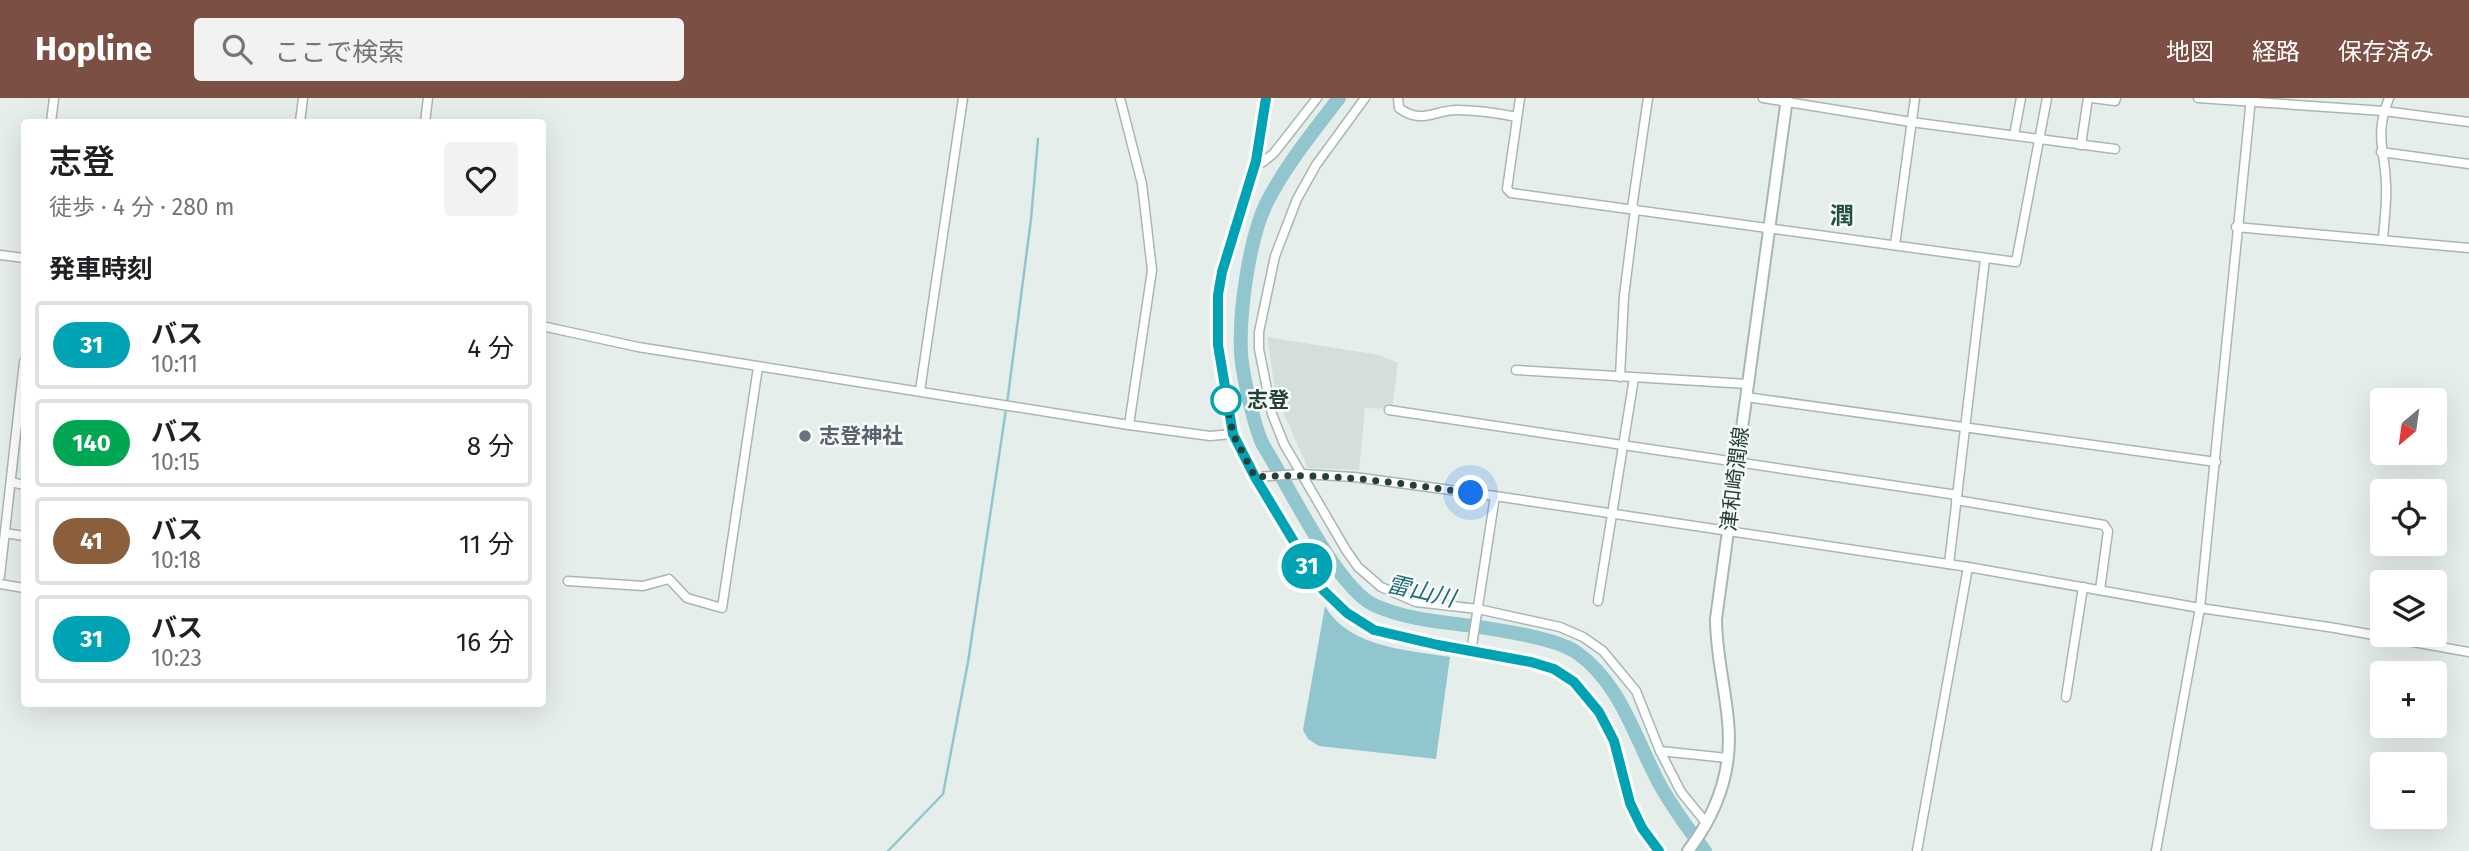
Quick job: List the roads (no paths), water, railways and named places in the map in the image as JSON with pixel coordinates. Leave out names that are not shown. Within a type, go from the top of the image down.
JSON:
[{"type":"main road","points":[[1266,98],[1256,161],[1222,272],[1218,295],[1218,345],[1233,434],[1255,477],[1323,590],[1347,613],[1374,630],[1391,636],[1531,662],[1554,669],[1574,682],[1599,712],[1614,741],[1630,803],[1642,828],[1659,851]]},
{"type":"main road","name":"津和崎潤線","points":[[1688,851],[1705,827],[1723,787],[1727,758],[1728,720],[1716,638],[1720,588],[1787,100]]},
{"type":"street","points":[[51,119],[54,98]]},
{"type":"street","points":[[300,119],[303,98]]},
{"type":"street","points":[[425,119],[428,98]]},
{"type":"street","points":[[920,391],[963,98]]},
{"type":"street","points":[[1120,98],[1142,184],[1152,270],[1129,425]]},
{"type":"street","points":[[1256,161],[1263,162],[1274,153],[1317,98]]},
{"type":"street","points":[[1365,98],[1316,165],[1297,199],[1275,256],[1259,332],[1261,360],[1272,414],[1284,444],[1346,550],[1368,577],[1393,593],[1416,602],[1478,609],[1560,627],[1583,637],[1603,651],[1636,691],[1660,751],[1681,792],[1705,827]]},
{"type":"street","points":[[1398,98],[1399,108],[1407,114],[1431,117],[1452,110],[1485,111],[1517,117]]},
{"type":"street","points":[[1520,98],[1507,189],[1511,193],[1978,256],[1985,260],[2016,262],[2047,98]]},
{"type":"street","points":[[1620,377],[1624,296],[1648,98]]},
{"type":"street","points":[[1763,98],[1912,122],[2115,149]]},
{"type":"street","points":[[1895,245],[1914,98]]},
{"type":"street","points":[[2014,135],[2021,98]]},
{"type":"street","points":[[2081,145],[2090,98],[2115,102],[2116,98]]},
{"type":"street","points":[[2198,98],[2250,99],[2469,122]]},
{"type":"street","points":[[2383,240],[2386,184],[2379,138],[2389,98]]},
{"type":"street","points":[[2156,851],[2200,608],[2250,99]]},
{"type":"street","points":[[2381,152],[2469,164]]},
{"type":"street","points":[[2236,227],[2469,248]]},
{"type":"street","points":[[0,255],[21,258]]},
{"type":"street","points":[[1949,564],[1985,260]]},
{"type":"street","points":[[546,327],[638,347],[1129,425],[1210,436],[1233,434]]},
{"type":"street","points":[[568,581],[643,586],[669,579],[687,598],[722,608],[758,367]]},
{"type":"street","points":[[1516,370],[1748,384]]},
{"type":"street","points":[[1598,601],[1634,378]]},
{"type":"street","points":[[0,576],[21,390]]},
{"type":"street","points":[[1746,397],[2216,462]]},
{"type":"street","points":[[1389,410],[1956,497],[2104,525],[2108,531],[2100,590]]},
{"type":"street","points":[[1255,477],[1301,474],[1354,477],[1494,496],[1968,567],[2469,652]]},
{"type":"street","points":[[11,482],[21,484]]},
{"type":"street","points":[[1471,652],[1494,496]]},
{"type":"street","points":[[5,533],[21,536]]},
{"type":"street","points":[[1917,851],[1968,567]]},
{"type":"street","points":[[0,584],[21,588]]},
{"type":"street","points":[[2066,697],[2083,587]]},
{"type":"street","points":[[1660,751],[1727,758]]},
{"type":"water","points":[[1325,606],[1349,631],[1364,639],[1399,649],[1450,657],[1436,759],[1319,746],[1308,739],[1303,730]]},
{"type":"waterway","name":"雷山川","points":[[1339,98],[1300,149],[1266,204],[1250,256],[1244,297],[1241,352],[1249,399],[1263,445],[1329,557],[1359,595],[1374,605],[1410,617],[1541,639],[1567,647],[1592,665],[1616,696],[1660,785],[1705,851]]},
{"type":"waterway","points":[[888,851],[943,794],[968,662],[1008,396],[1031,219],[1038,139]]},
{"type":"place","name":"志登","points":[[1226,400]]},
{"type":"place","name":"志登神社","points":[[805,436]]},
{"type":"district","name":"潤","points":[[1842,216]]}]
